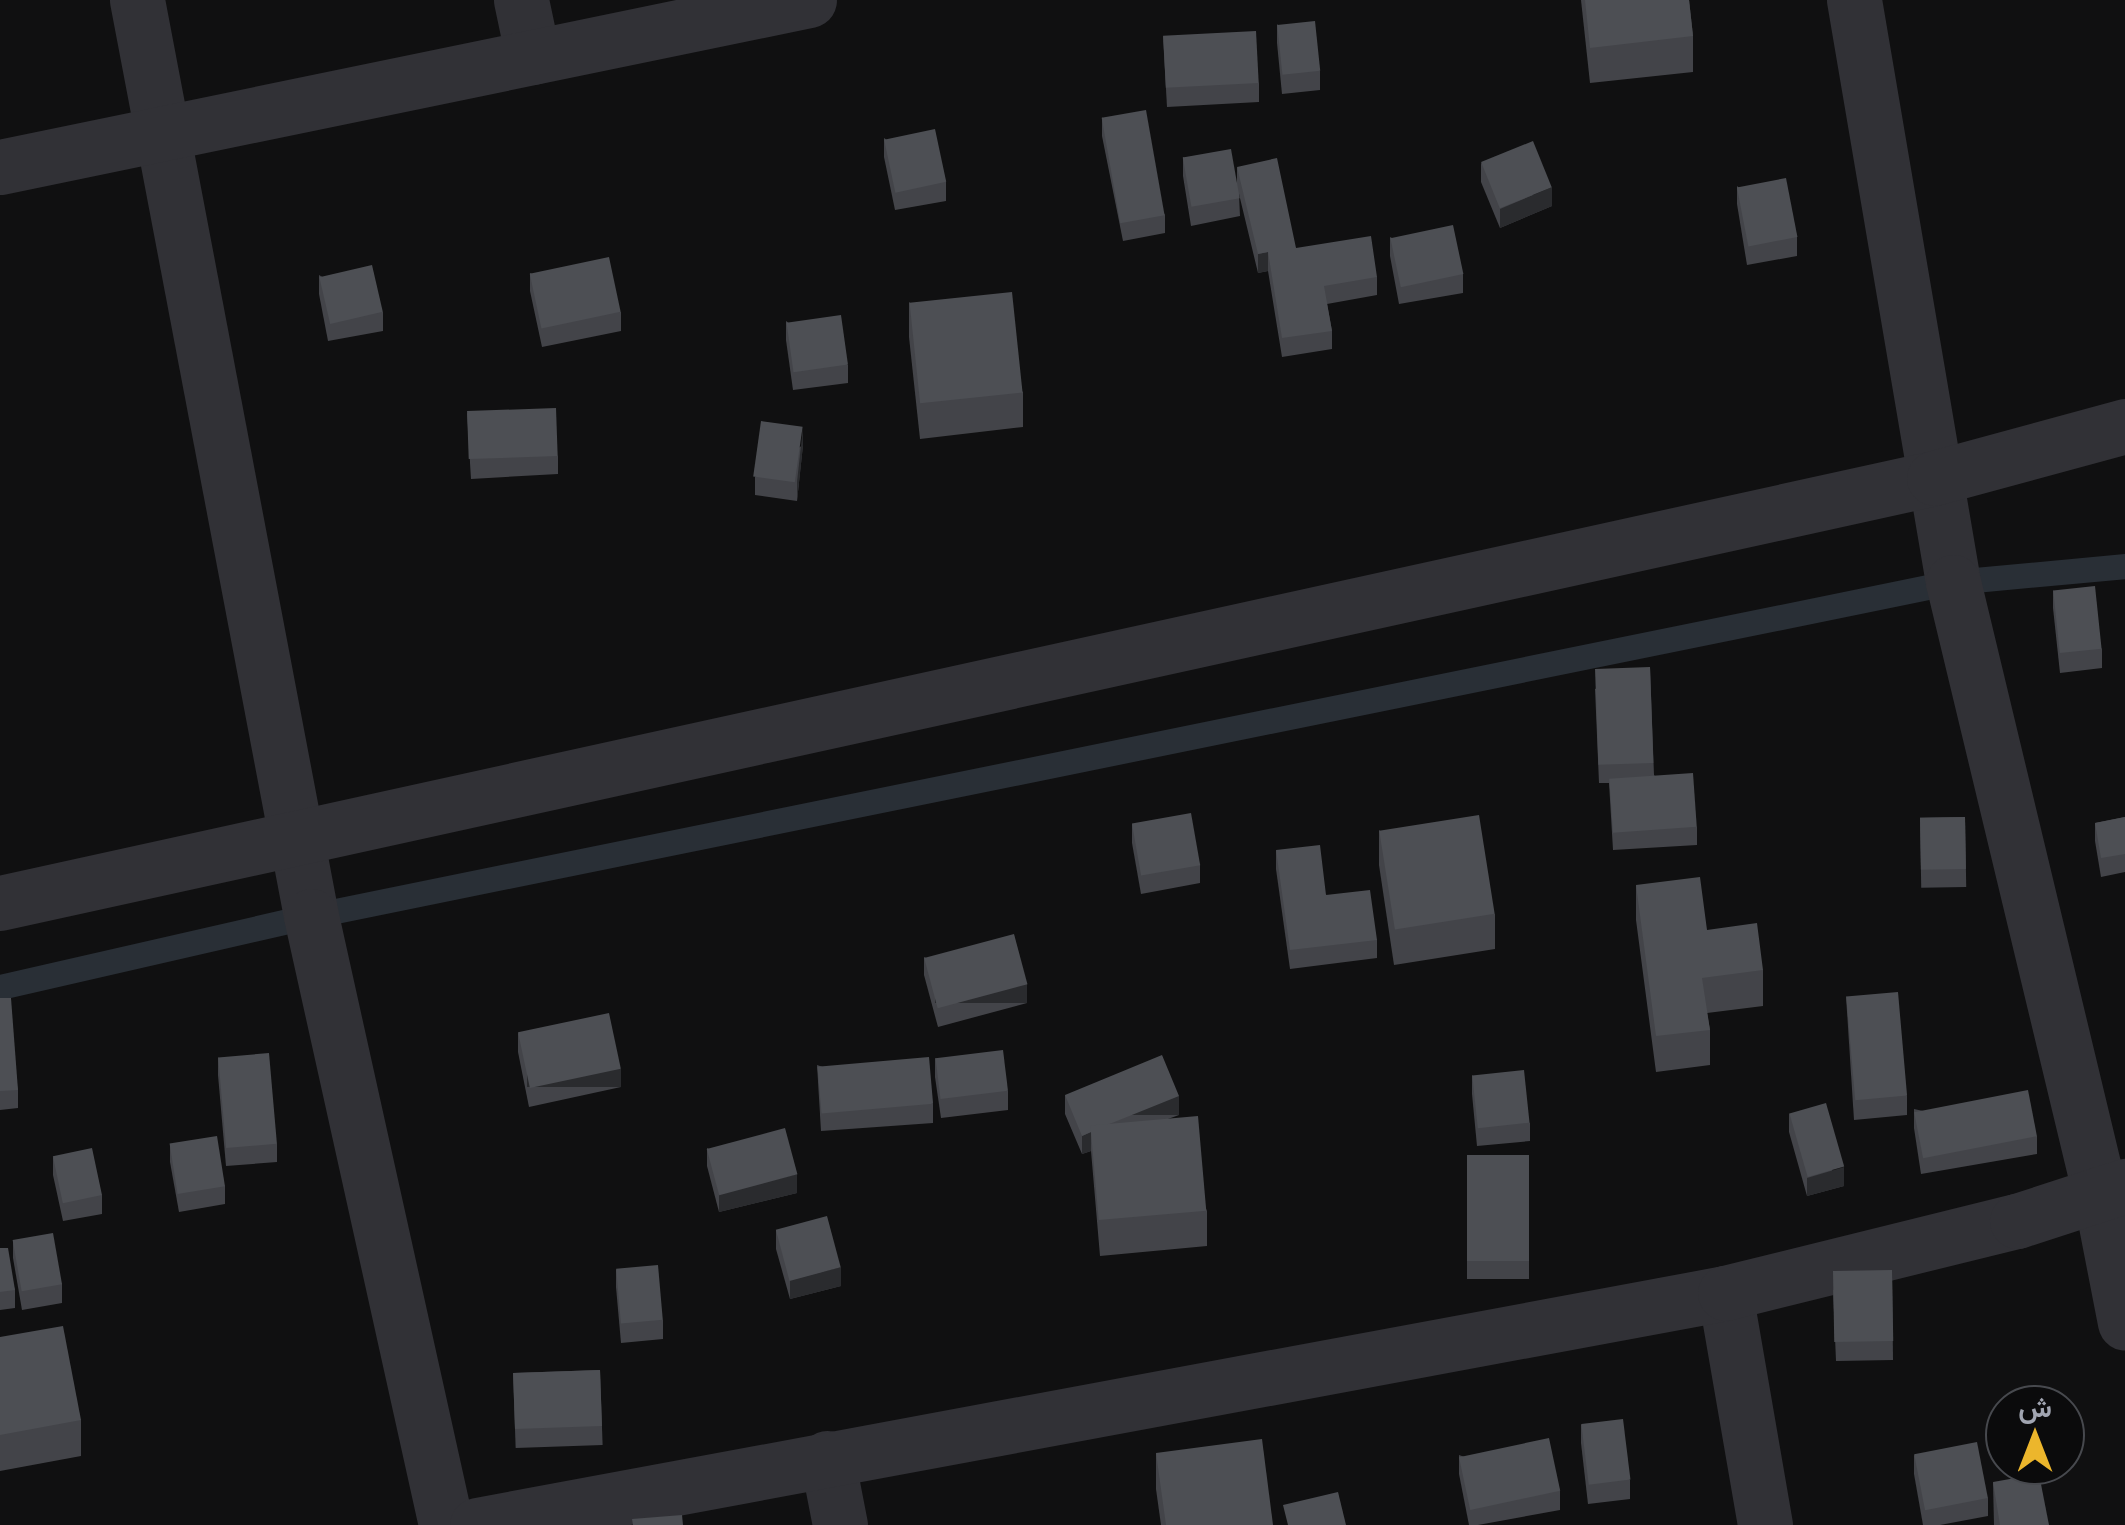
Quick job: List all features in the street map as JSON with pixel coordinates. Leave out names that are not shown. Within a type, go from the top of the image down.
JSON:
[{"type":"street","points":[[136,0],[296,840],[446,1525]]},
{"type":"street","points":[[522,0],[533,57]]},
{"type":"street","points":[[0,167],[809,0]]},
{"type":"street","points":[[1854,0],[1953,582],[2112,1190],[2125,1323]]},
{"type":"street","points":[[0,903],[1934,478],[2125,426]]},
{"type":"street","points":[[477,1525],[1725,1292],[2017,1222],[2112,1190]]},
{"type":"street","points":[[1725,1292],[1766,1525]]},
{"type":"street","points":[[827,1458],[840,1525]]},
{"type":"building","points":[[1585,0],[1689,0],[1693,36],[1590,48]]},
{"type":"building","points":[[1315,21],[1320,71],[1282,75],[1277,25]]},
{"type":"building","points":[[1256,31],[1259,83],[1166,88],[1163,36]]},
{"type":"building","points":[[1146,110],[1165,215],[1120,223],[1102,118]]},
{"type":"building","points":[[935,129],[946,182],[895,193],[884,140]]},
{"type":"building","points":[[1533,141],[1552,187],[1500,208],[1481,162]]},
{"type":"building","points":[[1231,149],[1240,198],[1191,207],[1183,158]]},
{"type":"building","points":[[1277,158],[1296,248],[1371,236],[1377,277],[1324,286],[1332,331],[1282,338],[1268,252],[1258,254],[1237,167]]},
{"type":"building","points":[[1786,178],[1797,237],[1748,246],[1737,188]]},
{"type":"building","points":[[1453,225],[1463,274],[1401,287],[1390,238]]},
{"type":"building","points":[[609,257],[621,312],[541,329],[530,274]]},
{"type":"building","points":[[372,265],[383,312],[330,324],[319,277]]},
{"type":"building","points":[[1012,292],[1023,392],[920,403],[910,303]]},
{"type":"building","points":[[841,315],[848,365],[793,372],[787,323]]},
{"type":"building","points":[[556,408],[558,456],[469,459],[467,411]]},
{"type":"building","points":[[761,421],[803,427],[795,482],[753,476]]},
{"type":"building","points":[[2095,586],[2102,649],[2060,653],[2053,590]]},
{"type":"building","points":[[1650,667],[1653,763],[1598,765],[1595,669]]},
{"type":"building","points":[[1693,773],[1697,827],[1613,833],[1609,779]]},
{"type":"building","points":[[1191,813],[1200,865],[1141,876],[1132,823]]},
{"type":"building","points":[[1479,815],[1495,914],[1395,930],[1379,831]]},
{"type":"building","points":[[1965,817],[1966,869],[1921,870],[1920,818]]},
{"type":"building","points":[[2125,817],[2125,854],[2101,858],[2095,823]]},
{"type":"building","points":[[1320,845],[1326,895],[1370,890],[1377,940],[1290,950],[1276,850]]},
{"type":"building","points":[[1700,877],[1707,930],[1757,923],[1763,970],[1702,978],[1710,1030],[1656,1036],[1636,885]]},
{"type":"building","points":[[1014,934],[1027,984],[938,1008],[924,958]]},
{"type":"building","points":[[1898,992],[1907,1096],[1855,1100],[1846,997]]},
{"type":"building","points":[[0,998],[11,998],[18,1090],[0,1091]]},
{"type":"building","points":[[609,1013],[621,1069],[530,1088],[518,1032]]},
{"type":"building","points":[[1003,1050],[1008,1091],[941,1099],[936,1058]]},
{"type":"building","points":[[269,1053],[277,1144],[226,1148],[218,1057]]},
{"type":"building","points":[[1162,1055],[1179,1096],[1107,1125],[1091,1127],[1091,1132],[1082,1136],[1065,1095]]},
{"type":"building","points":[[929,1057],[933,1104],[822,1114],[817,1067]]},
{"type":"building","points":[[1524,1070],[1530,1123],[1478,1128],[1472,1075]]},
{"type":"building","points":[[2028,1090],[2037,1136],[1923,1158],[1914,1112]]},
{"type":"building","points":[[1826,1103],[1844,1166],[1808,1177],[1789,1113]]},
{"type":"building","points":[[1198,1116],[1206,1211],[1099,1220],[1090,1125]]},
{"type":"building","points":[[785,1128],[797,1174],[719,1195],[707,1149]]},
{"type":"building","points":[[217,1136],[225,1186],[178,1194],[170,1144]]},
{"type":"building","points":[[92,1148],[102,1195],[63,1203],[53,1156]]},
{"type":"building","points":[[1467,1155],[1529,1155],[1529,1261],[1467,1261]]},
{"type":"building","points":[[827,1216],[841,1267],[790,1281],[776,1230]]},
{"type":"building","points":[[53,1233],[62,1284],[22,1291],[13,1240]]},
{"type":"building","points":[[0,1248],[8,1248],[15,1290],[0,1292]]},
{"type":"building","points":[[658,1265],[663,1320],[621,1323],[616,1269]]},
{"type":"building","points":[[1892,1270],[1893,1341],[1834,1342],[1833,1271]]},
{"type":"building","points":[[63,1326],[81,1420],[0,1435],[0,1337]]},
{"type":"building","points":[[600,1370],[602,1426],[515,1429],[513,1373]]},
{"type":"building","points":[[1623,1419],[1630,1480],[1589,1485],[1581,1424]]},
{"type":"building","points":[[1549,1438],[1560,1491],[1470,1510],[1459,1457]]},
{"type":"building","points":[[1262,1439],[1273,1525],[1166,1525],[1156,1453]]},
{"type":"building","points":[[1977,1442],[1988,1498],[1925,1510],[1914,1454]]},
{"type":"building","points":[[1993,1485],[2041,1485],[2049,1525],[2000,1525]]},
{"type":"building","points":[[1338,1492],[1346,1525],[1288,1525],[1283,1505]]},
{"type":"building","points":[[682,1515],[683,1525],[633,1525],[632,1519]]},
{"type":"waterway","points":[[0,987],[311,916],[1953,582],[2125,566]]}]
